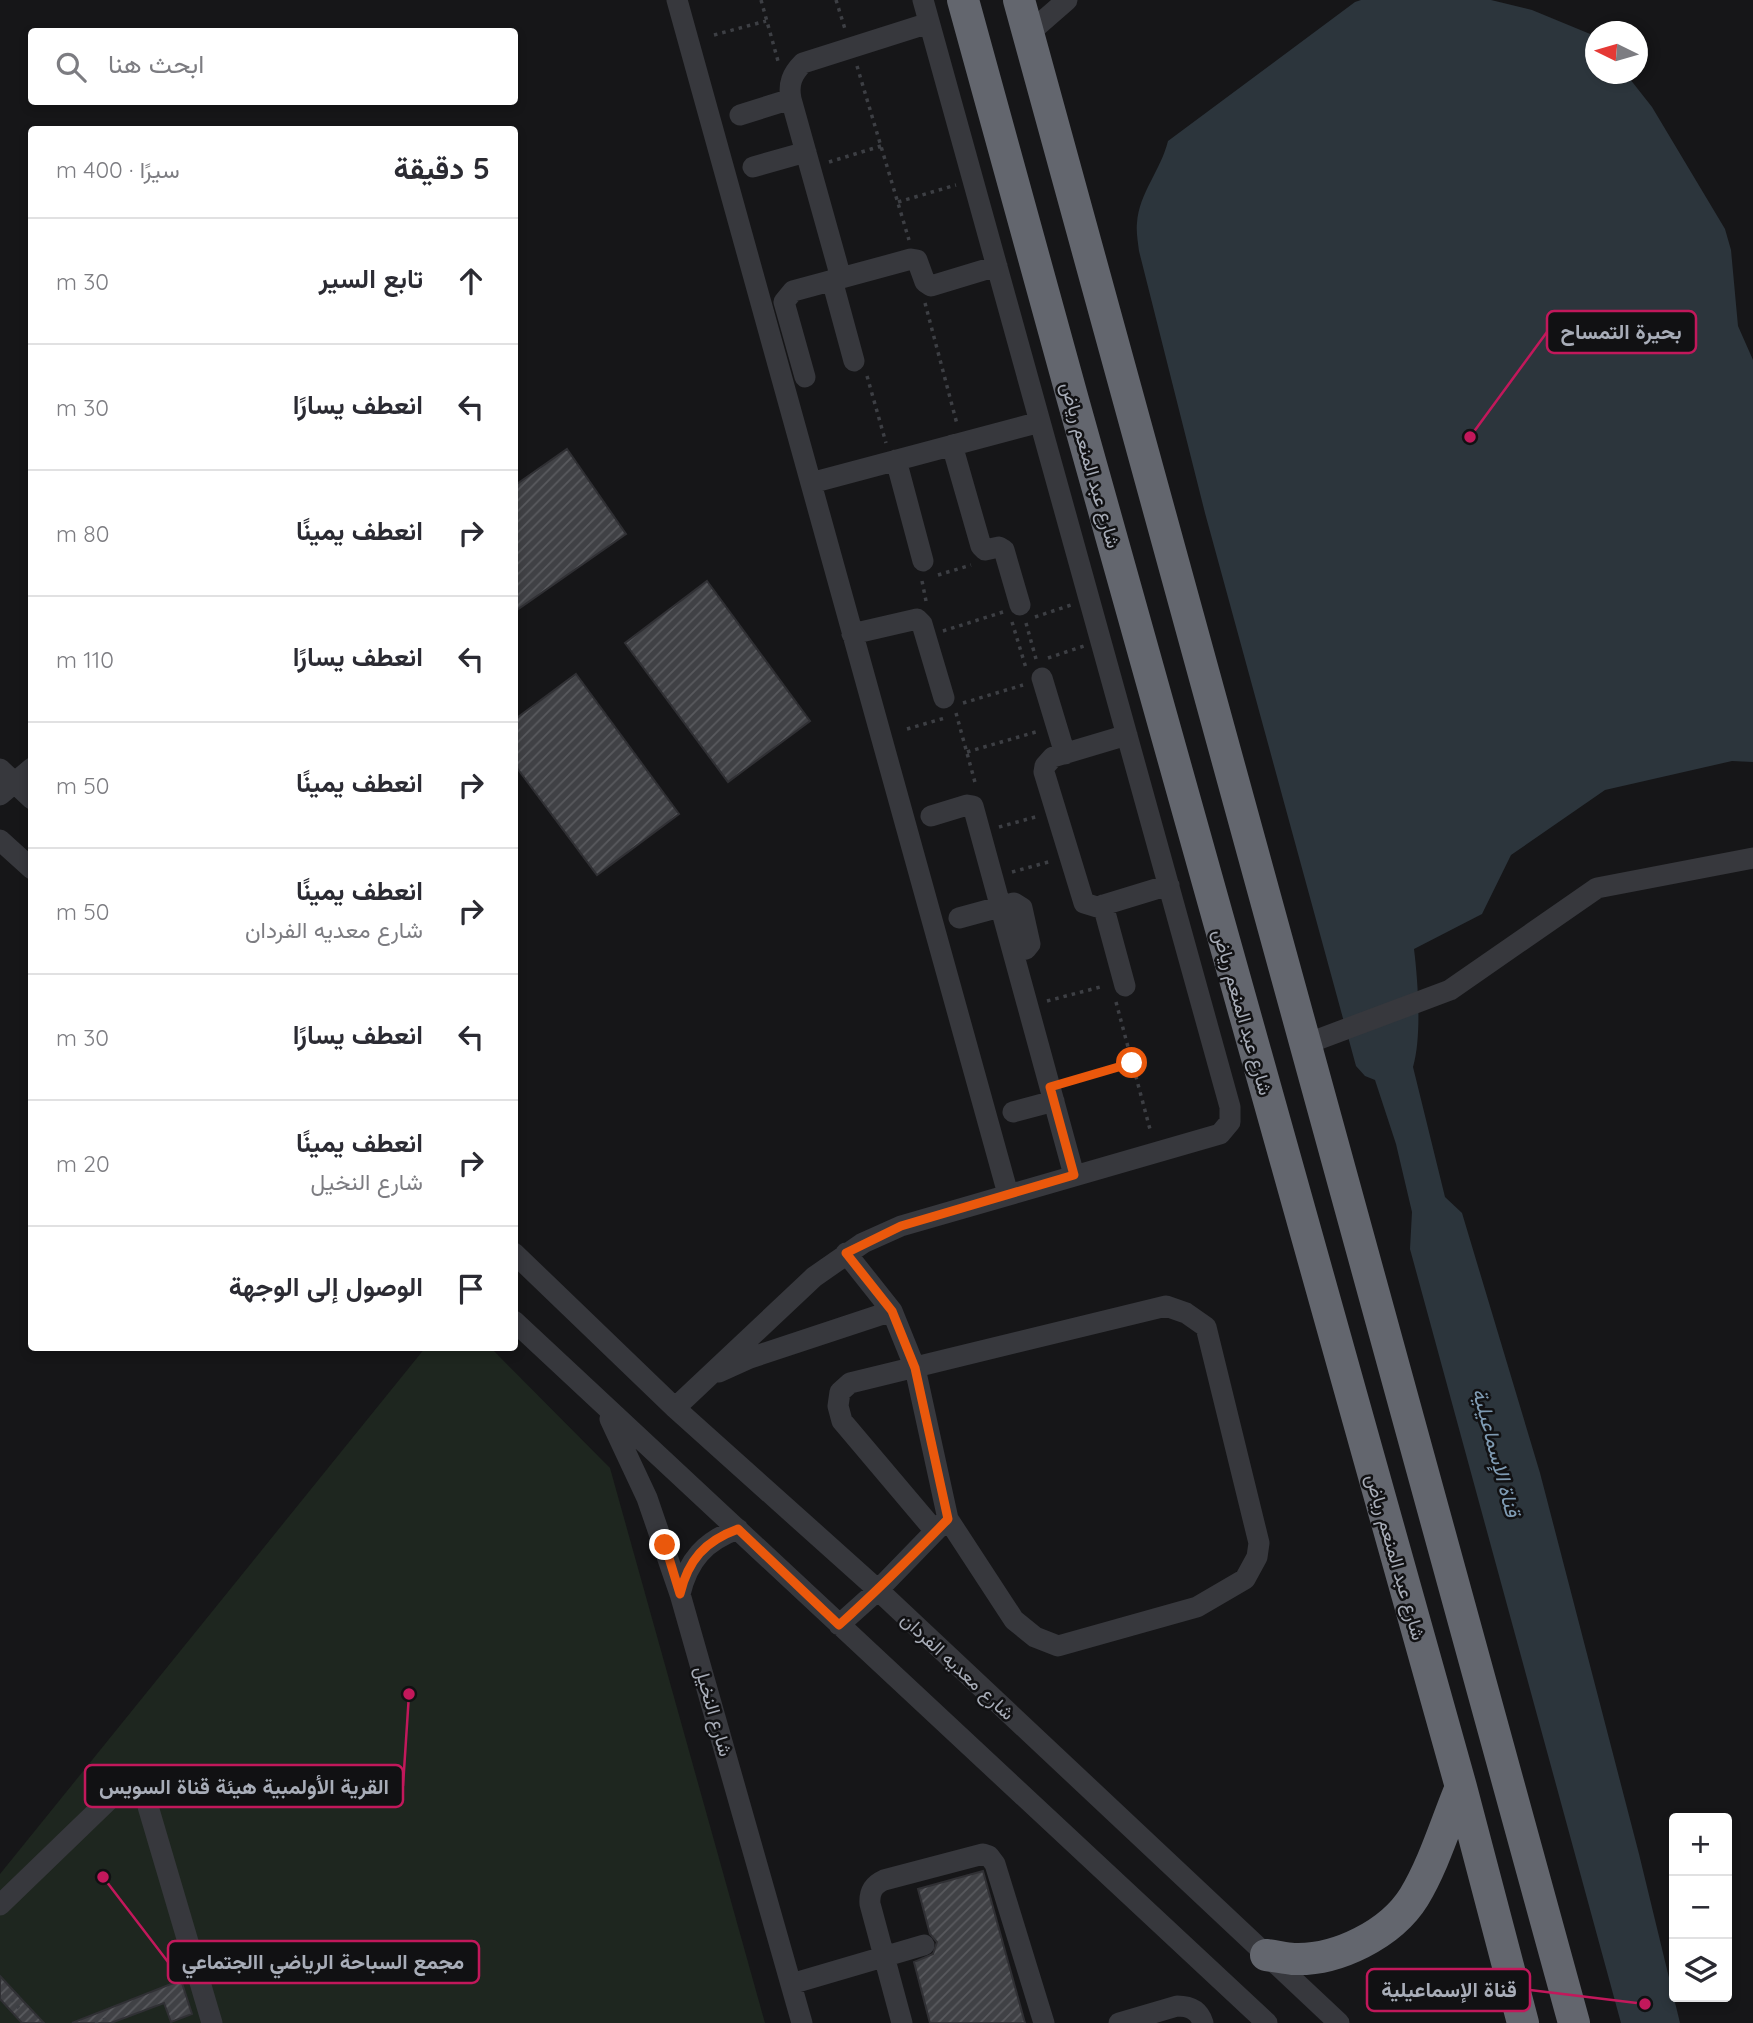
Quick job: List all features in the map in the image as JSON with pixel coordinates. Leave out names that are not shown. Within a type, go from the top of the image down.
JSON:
[{"type":"highway","name":"شارع عبد المنعم رياض","points":[[963,0],[1461,1787],[1523,2023]]},
{"type":"highway","points":[[1025,10],[1574,2023]]},
{"type":"highway","points":[[1280,1145],[1330,1132]]},
{"type":"highway","points":[[1266,1955],[1295,1959],[1320,1956],[1357,1946],[1387,1928],[1413,1898],[1461,1787]]},
{"type":"street","points":[[677,0],[1008,1194]]},
{"type":"street","points":[[675,1408],[806,1283],[846,1253],[901,1226],[1220,1134],[1230,1122],[1231,1114],[1169,885],[923,0]]},
{"type":"street","points":[[1025,10],[1067,0]]},
{"type":"street","points":[[740,116],[791,89],[803,63],[929,23]]},
{"type":"street","points":[[791,89],[854,361]]},
{"type":"street","points":[[753,167],[808,160]]},
{"type":"street","points":[[805,377],[785,307],[786,298],[793,291],[915,258],[927,285],[934,286],[996,266]]},
{"type":"street","points":[[811,483],[1040,422]]},
{"type":"street","points":[[957,444],[981,546],[985,550],[999,547],[1004,550],[1020,605]]},
{"type":"street","points":[[896,460],[923,561]]},
{"type":"street","points":[[852,634],[917,618],[922,624],[952,706]]},
{"type":"street","points":[[1033,672],[1059,756]]},
{"type":"street","points":[[1127,735],[1059,756],[1045,766],[1044,772],[1084,903],[1097,907],[1169,885]]},
{"type":"street","points":[[5,782],[28,770]]},
{"type":"street","points":[[5,782],[28,796]]},
{"type":"street","points":[[931,816],[970,804],[974,806],[1074,1175]]},
{"type":"street","points":[[0,840],[28,865]]},
{"type":"street","points":[[1306,1044],[1450,990],[1597,888],[1753,858]]},
{"type":"street","points":[[1103,905],[1117,989]]},
{"type":"street","points":[[960,919],[1001,907]]},
{"type":"street","points":[[1013,1112],[1052,1094]]},
{"type":"street","points":[[846,1253],[892,1311],[915,1368],[942,1525]]},
{"type":"street","name":"شارع معديه الفردان","points":[[518,1257],[675,1408],[878,1590],[1339,2023]]},
{"type":"street","points":[[1166,1306],[1186,1313],[1206,1327],[1259,1543],[1257,1557],[1245,1579],[1197,1606],[1058,1646],[1035,1637],[1014,1620],[942,1525],[842,1422],[838,1406],[840,1392],[850,1383],[915,1368],[1166,1306]]},
{"type":"street","points":[[703,1380],[750,1358],[892,1311]]},
{"type":"street","points":[[518,1325],[1267,2023]]},
{"type":"street","name":"شارع النخيل","points":[[603,1406],[647,1498],[680,1594],[802,2023]]},
{"type":"street","points":[[839,1625],[942,1525]]},
{"type":"street","points":[[680,1594],[693,1560],[705,1546],[738,1529]]},
{"type":"street","points":[[0,1905],[117,1792],[131,1789],[138,1792],[147,1803],[212,2023]]},
{"type":"street","points":[[902,2023],[870,1904],[874,1886],[884,1880],[983,1854],[989,1856],[995,1864],[1044,2023]]},
{"type":"street","points":[[791,1984],[924,1945]]},
{"type":"street","points":[[1119,2023],[1177,2006],[1186,2006],[1200,2015],[1203,2023]]},
{"type":"path","points":[[761,0],[780,66],[791,89]]},
{"type":"path","points":[[836,0],[915,258]]},
{"type":"path","points":[[714,35],[767,20]]},
{"type":"path","points":[[808,160],[881,146]]},
{"type":"path","points":[[898,202],[972,180]]},
{"type":"path","points":[[927,285],[924,300],[957,444]]},
{"type":"path","points":[[1033,672],[1025,620],[1089,599]]},
{"type":"path","points":[[935,634],[1009,610],[1033,672]]},
{"type":"path","points":[[907,729],[952,706],[1101,641]]},
{"type":"path","points":[[967,751],[1045,729],[1059,756]]},
{"type":"path","points":[[981,833],[1056,811]]},
{"type":"path","points":[[993,878],[1069,856]]},
{"type":"path","points":[[1028,1006],[1117,989],[1132,1063],[1156,1152]]},
{"type":"path","points":[[1052,1094],[1132,1063]]},
{"type":"path","points":[[11,1999],[19,2008]]},
{"type":"path","points":[[95,2023],[109,2018]]},
{"type":"shaded area","points":[[423,1351],[494,1351],[610,1468],[765,2023],[0,2023],[0,1874]]},
{"type":"water","points":[[1491,0],[1532,10],[1585,32],[1585,84],[1634,84],[1652,107],[1725,229],[1731,250],[1738,326],[1753,360],[1753,762],[1732,761],[1605,790],[1511,855],[1482,914],[1414,949],[1418,1025],[1413,1067],[1445,1197],[1462,1213],[1540,1473],[1639,1854],[1669,1978],[1669,2002],[1675,2002],[1680,2023],[1621,2023],[1410,1249],[1412,1212],[1396,1144],[1375,1080],[1365,1076],[1356,1066],[1205,513],[1139,251],[1139,212],[1168,141],[1355,2]]},
{"type":"building","points":[[567,449],[626,534],[518,609],[518,483]]},
{"type":"building","points":[[707,581],[810,721],[728,782],[625,643]]},
{"type":"building","points":[[576,674],[679,814],[597,875],[518,769],[518,717]]},
{"type":"building","points":[[983,1871],[1025,2023],[930,2023],[914,1962],[933,1954],[937,1942],[930,1934],[918,1889]]},
{"type":"building","points":[[0,1976],[44,2023],[22,2023],[0,1999]]},
{"type":"building","points":[[181,1980],[192,2014],[171,2022],[164,2003],[111,2023],[72,2023]]},
{"type":"place","name":"بحيرة التمساح","points":[[1470,437]]},
{"type":"place","name":"القرية الأولمبية هيئة قناة السويس","points":[[409,1694]]},
{"type":"place","name":"مجمع السباحة الرياضي االجتماعي","points":[[103,1877]]},
{"type":"place","name":"قناة الإسماعيلية","points":[[1645,2004]]},
{"type":"route","points":[[665,1545],[680,1594],[693,1560],[705,1546],[738,1529],[839,1625],[948,1519],[915,1368],[892,1311],[846,1253],[901,1226],[1074,1175],[1050,1087],[1132,1063]]}]
